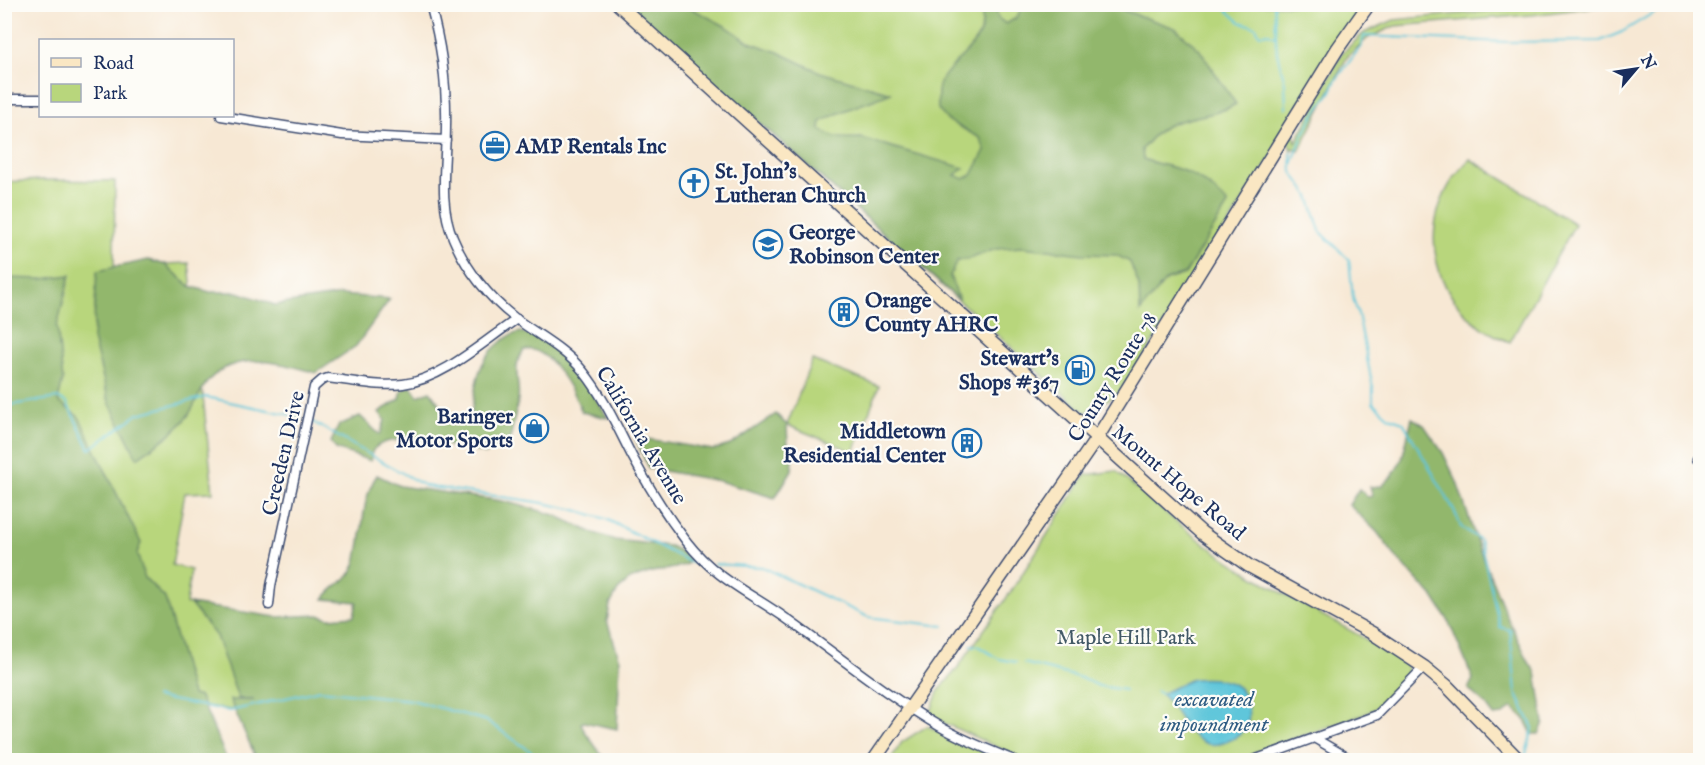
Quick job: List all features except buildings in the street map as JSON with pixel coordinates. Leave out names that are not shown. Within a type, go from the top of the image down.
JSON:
[{"type":"street","name":"California Avenue","points":[[430,4],[442,65],[446,111],[445,213],[453,239],[466,263],[482,285],[502,308],[555,344],[584,372],[606,405],[658,499],[688,543],[707,564],[729,582],[781,615],[911,707],[956,735],[1014,760]]},
{"type":"street","name":"Mount Hope Road","points":[[618,4],[1203,533],[1249,566],[1372,633],[1424,667],[1453,692],[1519,760]]},
{"type":"street","name":"County Route 78","points":[[874,760],[1097,438],[1338,48],[1369,4]]},
{"type":"street","points":[[4,99],[39,99]]},
{"type":"street","points":[[227,117],[342,135],[446,140]]},
{"type":"street","name":"Creeden Drive","points":[[269,605],[312,395],[319,382],[328,378],[393,385],[418,381],[449,366],[517,319]]},
{"type":"street","points":[[1254,760],[1377,715],[1424,667]]},
{"type":"street","points":[[1314,738],[1352,760]]},
{"type":"green space","points":[[1105,4],[1175,28],[1199,49],[1236,104],[1219,111],[1175,122],[1156,133],[1142,149],[1143,159],[1175,168],[1204,182],[1228,205],[1185,274],[1166,280],[1140,312],[1139,286],[1130,262],[1116,255],[1083,254],[1022,247],[996,249],[957,261],[950,276],[959,300],[627,5],[685,5],[727,27],[749,42],[778,52],[820,72],[891,93],[829,117],[821,122],[820,129],[834,137],[861,138],[964,168],[955,175],[964,179],[972,175],[985,150],[980,138],[947,120],[938,109],[938,91],[939,84],[948,72],[978,38],[982,17],[979,5],[995,5],[998,18],[1006,24],[1016,18],[1024,5]]},
{"type":"green space","points":[[1564,4],[1612,5],[1532,15],[1395,26],[1368,38],[1347,57],[1299,151],[1295,148],[1291,150],[1286,134],[1121,392],[1085,413],[627,5],[1369,5],[1291,125],[1296,142],[1342,53],[1364,33],[1394,20]]},
{"type":"green space","points":[[1470,159],[1575,224],[1510,342],[1483,328],[1461,309],[1446,287],[1437,262],[1434,235],[1439,209],[1451,183]]},
{"type":"green space","points":[[115,181],[114,266],[189,263],[213,492],[185,493],[172,565],[191,570],[186,604],[190,604],[337,708],[230,710],[155,697],[5,686],[4,182]]},
{"type":"green space","points":[[148,260],[166,265],[190,286],[210,292],[238,292],[275,305],[341,295],[390,299],[356,346],[316,373],[260,361],[232,365],[220,371],[205,385],[182,423],[137,458],[109,402],[93,339],[97,271]]},
{"type":"green space","points":[[70,275],[57,326],[63,380],[58,401],[79,417],[141,543],[137,553],[145,578],[165,598],[192,695],[200,697],[227,760],[5,760],[5,278],[43,279]]},
{"type":"green space","points":[[521,332],[549,345],[561,355],[582,378],[608,418],[582,412],[567,382],[551,362],[533,350],[524,350],[517,369],[519,394],[509,445],[493,448],[487,454],[429,442],[397,440],[375,448],[371,461],[336,449],[331,442],[339,425],[360,416],[380,435],[385,420],[379,412],[400,399],[402,390],[411,386],[418,396],[430,391],[451,419],[470,422],[476,382],[483,364],[491,351],[502,341]]},
{"type":"green space","points":[[812,360],[879,386],[854,452],[787,425]]},
{"type":"green space","points":[[776,414],[787,425],[788,447],[794,452],[792,470],[775,498],[719,481],[648,468],[635,437],[713,450],[730,445]]},
{"type":"green space","points":[[1412,418],[1424,425],[1443,453],[1457,482],[1479,548],[1508,619],[1536,672],[1544,723],[1539,734],[1532,734],[1524,718],[1512,707],[1503,715],[1494,716],[1486,705],[1468,689],[1473,679],[1448,620],[1434,598],[1396,557],[1377,532],[1349,505],[1359,489],[1368,497],[1373,496],[1370,487],[1382,486],[1393,475],[1402,459]]},
{"type":"green space","name":"Maple Hill Park","points":[[1116,471],[1183,527],[1236,566],[1407,663],[1407,676],[1375,709],[1254,753],[1244,760],[1025,760],[929,716],[938,692],[1012,590],[1085,475]]},
{"type":"green space","points":[[377,475],[400,486],[502,501],[534,509],[555,515],[591,532],[615,540],[670,546],[682,552],[690,560],[687,564],[675,568],[631,579],[618,590],[610,605],[607,621],[620,660],[617,729],[581,723],[605,760],[257,760],[230,700],[254,700],[238,698],[216,636],[190,604],[276,617],[354,616],[357,602],[324,599],[353,570],[358,554],[367,496]]},
{"type":"green space","points":[[927,726],[1002,760],[890,760],[902,742]]},
{"type":"water","name":"excavated impoundment","points":[[1192,679],[1218,680],[1238,687],[1245,698],[1248,711],[1247,724],[1241,734],[1226,742],[1212,745],[1203,742],[1190,732],[1161,694]]},
{"type":"waterway","points":[[1220,4],[1240,22],[1256,27],[1259,34],[1269,33],[1276,37]]},
{"type":"waterway","points":[[1274,4],[1277,53],[1285,83],[1286,108]]},
{"type":"waterway","points":[[1292,164],[1303,135],[1314,115],[1361,46],[1364,36],[1507,42],[1600,41],[1622,32],[1668,4]]},
{"type":"waterway","points":[[1291,151],[1292,172],[1309,196],[1320,231],[1349,260],[1353,298],[1373,388],[1373,403],[1389,417],[1403,422],[1454,510],[1461,527],[1480,540],[1500,627],[1510,630],[1516,693],[1533,728],[1525,757]]},
{"type":"waterway","points":[[4,406],[58,398],[67,403],[90,449],[138,414],[206,397],[301,417]]},
{"type":"waterway","points":[[311,421],[425,486],[572,509],[606,519],[692,563]]},
{"type":"waterway","points":[[714,564],[762,567],[868,617],[944,626]]},
{"type":"waterway","points":[[971,645],[978,646],[999,659],[1016,662]]},
{"type":"waterway","points":[[1024,663],[1081,678],[1099,686],[1125,690]]},
{"type":"waterway","points":[[155,697],[230,711],[320,690],[412,700],[487,721],[536,755],[549,760]]},
{"type":"waterway","points":[[1156,691],[1161,694]]},
{"type":"place","name":"AMP Rentals Inc","points":[[495,146]]},
{"type":"place","name":"St. John's Lutheran Church","points":[[694,183]]},
{"type":"place","name":"George Robinson Center","points":[[768,244]]},
{"type":"place","name":"Orange County AHRC","points":[[844,312]]},
{"type":"place","name":"Stewart's Shops #367","points":[[1080,370]]},
{"type":"place","name":"Baringer Motor Sports","points":[[534,428]]},
{"type":"place","name":"Middletown Residential Center","points":[[967,443]]}]
